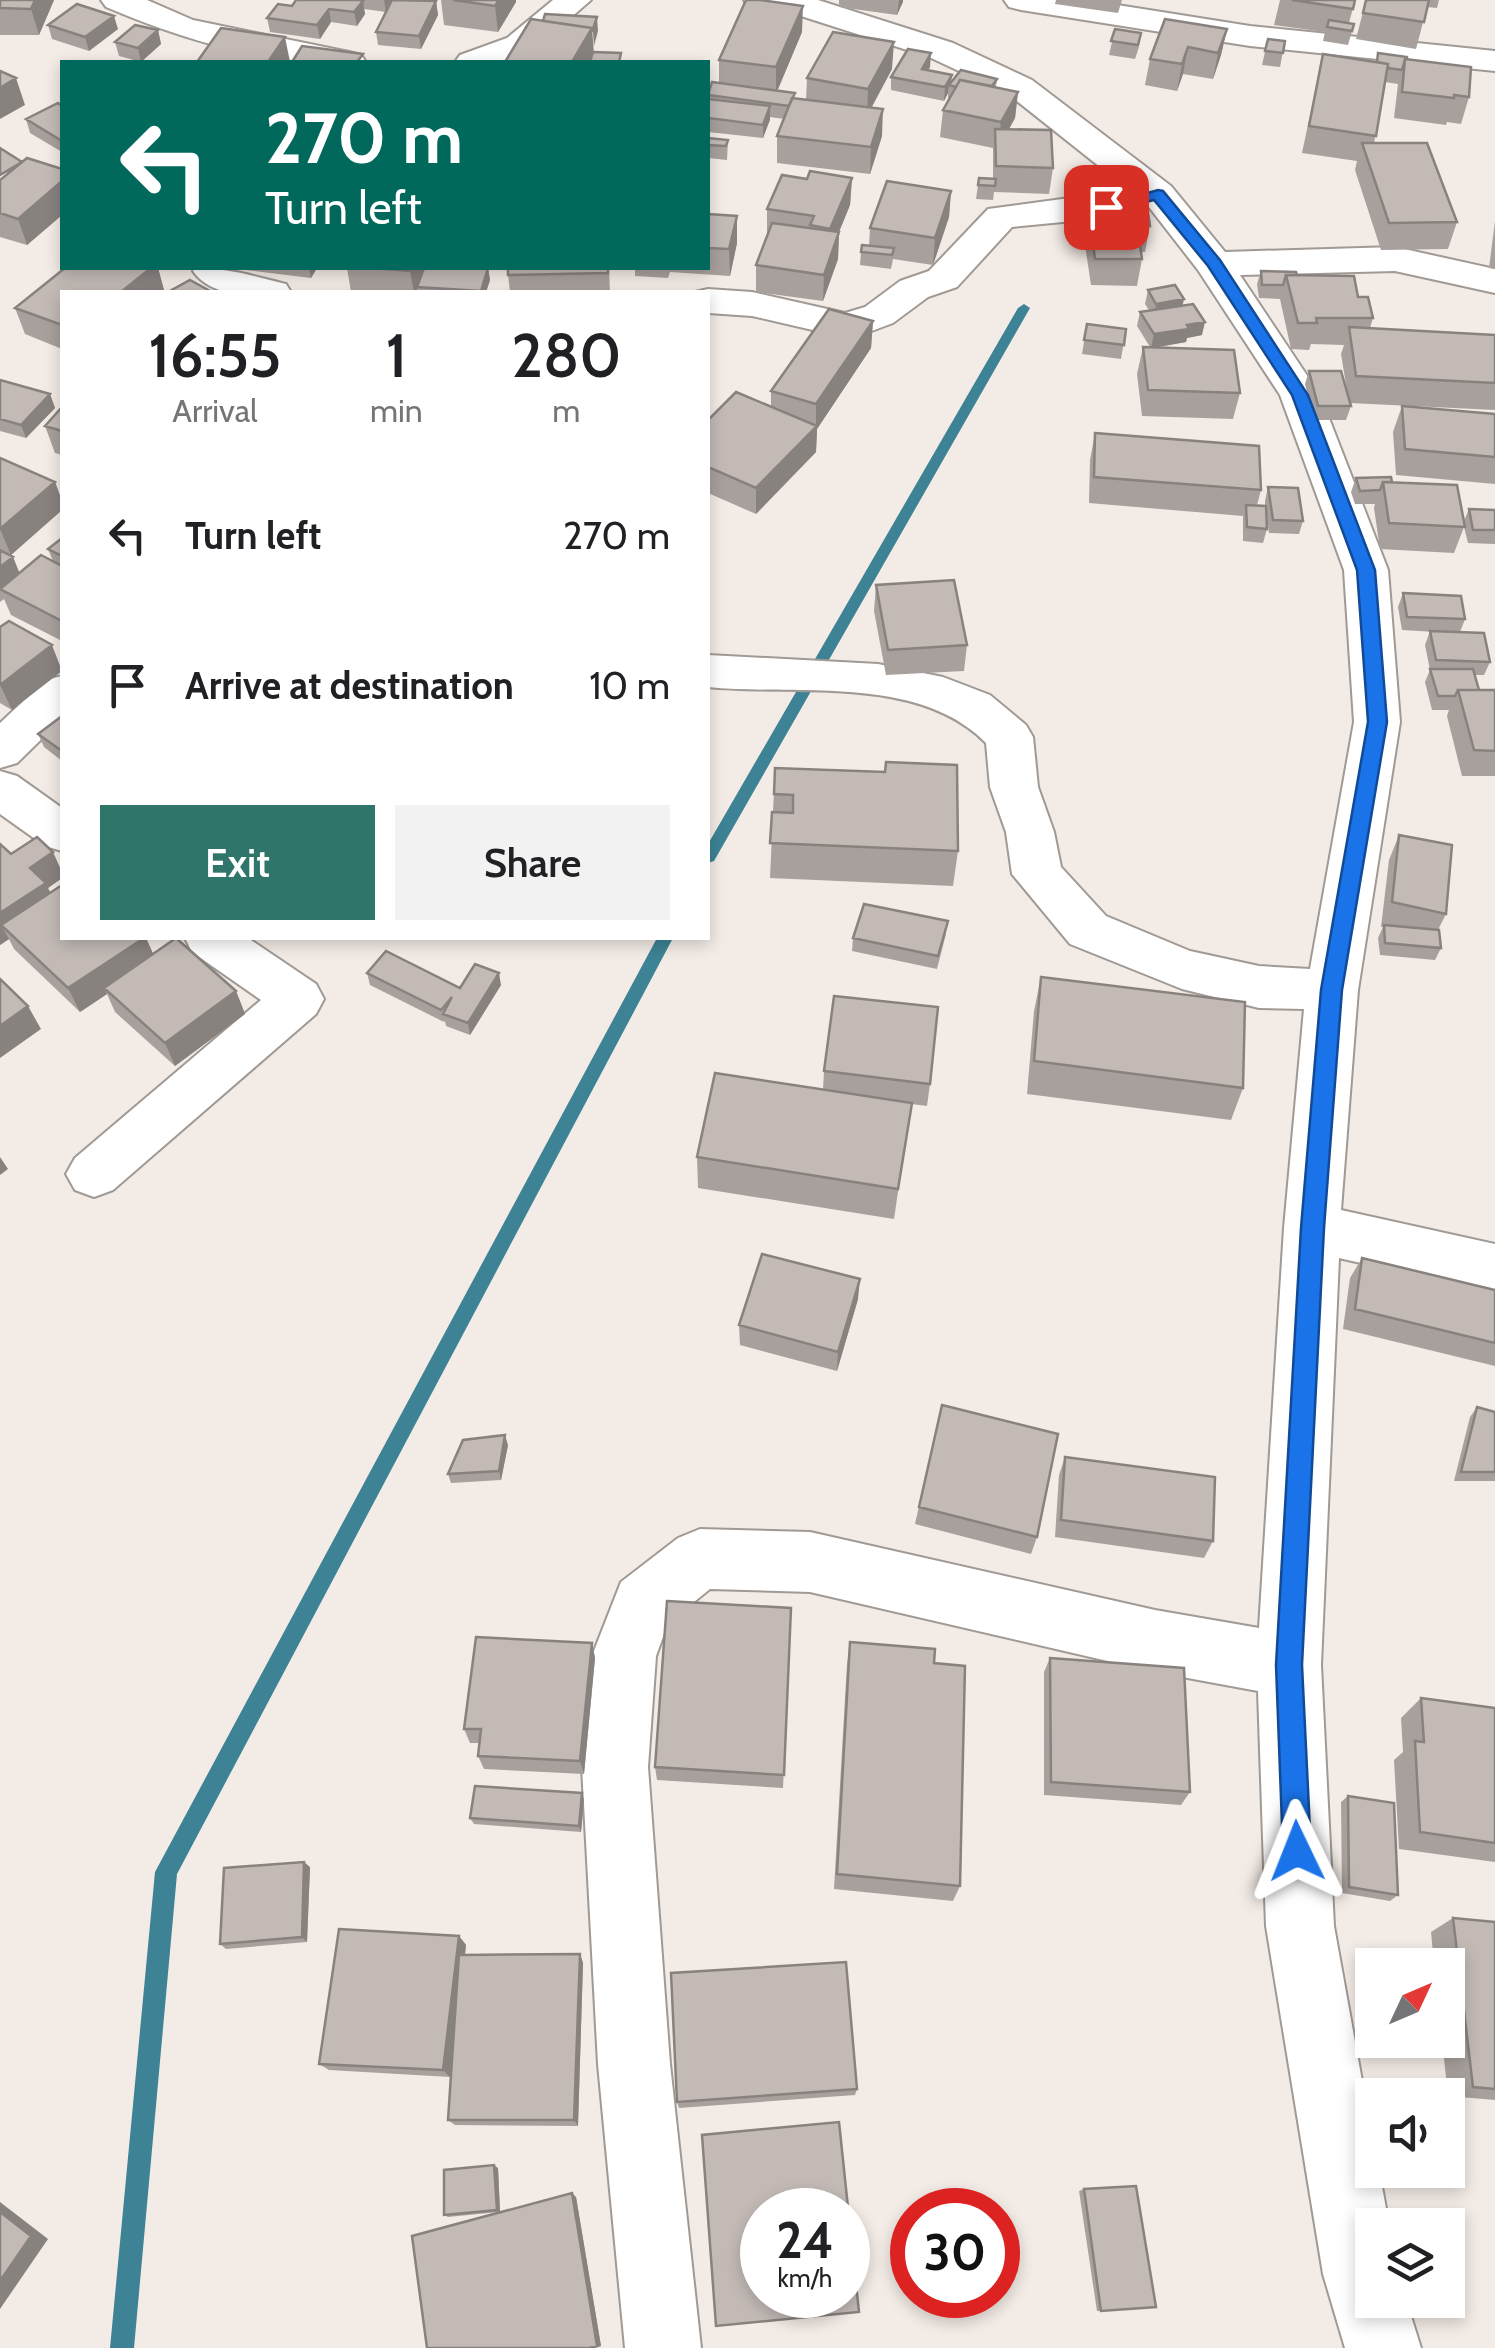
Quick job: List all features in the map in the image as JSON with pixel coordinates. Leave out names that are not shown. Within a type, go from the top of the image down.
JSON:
[{"type":"street","points":[[118,0],[183,28],[339,60]]},
{"type":"street","points":[[477,60],[519,44],[574,0]]},
{"type":"street","points":[[761,0],[806,8],[941,50],[1020,87],[1158,194],[1214,264],[1300,395],[1366,570],[1378,722],[1332,990],[1312,1228],[1289,1665],[1300,1926],[1360,2274],[1383,2348]]},
{"type":"street","points":[[1021,0],[1250,36],[1495,61]]},
{"type":"street","points":[[1246,0],[1250,36]]},
{"type":"street","points":[[710,301],[752,304],[846,326],[879,315],[914,289],[943,278],[1002,217],[1106,207],[1158,194]]},
{"type":"street","points":[[1214,264],[1395,259],[1495,281]]},
{"type":"street","points":[[213,270],[236,287],[258,290]]},
{"type":"street","points":[[710,671],[754,677],[868,680],[928,688],[977,708],[1009,737],[1014,787],[1030,832],[1037,874],[1088,930],[1182,969],[1259,987],[1332,990]]},
{"type":"street","points":[[0,750],[60,694]]},
{"type":"street","points":[[0,789],[60,832]]},
{"type":"street","points":[[94,1174],[298,999],[213,940]]},
{"type":"street","points":[[1312,1228],[1495,1269]]},
{"type":"street","points":[[663,2348],[634,2064],[615,1767],[624,1656],[642,1603],[700,1560],[810,1562],[1154,1641],[1289,1665]]},
{"type":"building","points":[[0,0],[35,0],[31,9],[0,8]]},
{"type":"building","points":[[296,0],[363,1],[354,12],[329,9],[317,25],[267,18],[278,4],[292,6]]},
{"type":"building","points":[[392,0],[436,1],[419,36],[376,32]]},
{"type":"building","points":[[453,0],[499,0],[495,6]]},
{"type":"building","points":[[746,0],[803,6],[776,67],[719,60]]},
{"type":"building","points":[[1292,0],[1355,0],[1353,9]]},
{"type":"building","points":[[1366,0],[1429,0],[1424,22],[1363,13]]},
{"type":"building","points":[[77,4],[114,16],[85,37],[48,25]]},
{"type":"building","points":[[545,14],[597,17],[592,32],[592,28],[543,21]]},
{"type":"building","points":[[531,19],[592,28],[573,60],[506,60]]},
{"type":"building","points":[[1165,19],[1227,29],[1218,53],[1188,47],[1182,64],[1150,59]]},
{"type":"building","points":[[1329,20],[1354,24],[1352,31],[1327,27]]},
{"type":"building","points":[[135,25],[158,30],[138,48],[115,42]]},
{"type":"building","points":[[221,28],[285,37],[269,60],[198,60]]},
{"type":"building","points":[[1115,29],[1141,33],[1138,45],[1111,41]]},
{"type":"building","points":[[833,32],[894,42],[868,89],[807,78]]},
{"type":"building","points":[[1268,39],[1285,41],[1283,53],[1265,51]]},
{"type":"building","points":[[302,46],[363,54],[358,60],[293,60]]},
{"type":"building","points":[[908,49],[931,53],[922,69],[952,75],[945,87],[891,77]]},
{"type":"building","points":[[593,52],[621,53],[619,60],[591,60]]},
{"type":"building","points":[[1378,53],[1407,59],[1402,70],[1388,68],[1388,64],[1377,62]]},
{"type":"building","points":[[1323,54],[1388,64],[1376,136],[1309,126]]},
{"type":"building","points":[[1405,59],[1471,67],[1469,97],[1402,92]]},
{"type":"building","points":[[961,70],[997,79],[992,86],[960,80],[956,87],[949,85]]},
{"type":"building","points":[[0,71],[16,78],[0,88]]},
{"type":"building","points":[[960,80],[1018,92],[1001,122],[943,110]]},
{"type":"building","points":[[712,82],[795,93],[789,106],[710,95]]},
{"type":"building","points":[[792,98],[883,109],[871,147],[777,136]]},
{"type":"building","points":[[710,99],[770,106],[763,125],[710,118]]},
{"type":"building","points":[[58,103],[60,140],[26,119]]},
{"type":"building","points":[[995,129],[1051,130],[1053,168],[996,166]]},
{"type":"building","points":[[710,138],[728,140],[726,146],[710,145]]},
{"type":"building","points":[[1362,143],[1427,143],[1457,222],[1389,223]]},
{"type":"building","points":[[0,148],[22,162],[0,175]]},
{"type":"building","points":[[27,158],[60,168],[60,183],[18,219],[0,213],[0,180]]},
{"type":"building","points":[[810,171],[852,178],[830,229],[810,225],[814,216],[767,209],[782,175],[807,179]]},
{"type":"building","points":[[979,178],[996,179],[995,186],[978,185]]},
{"type":"building","points":[[887,181],[951,191],[935,238],[870,228]]},
{"type":"building","points":[[1087,198],[1146,199],[1150,226],[1137,225],[1142,259],[1095,259]]},
{"type":"building","points":[[710,214],[737,216],[729,249],[710,248]]},
{"type":"building","points":[[772,223],[839,232],[824,275],[756,265]]},
{"type":"building","points":[[862,245],[894,248],[892,255],[861,252]]},
{"type":"building","points":[[62,270],[148,270],[124,290],[60,290],[60,324],[15,308]]},
{"type":"building","points":[[423,270],[487,270],[481,290],[417,287]]},
{"type":"building","points":[[508,270],[608,270],[608,273],[508,275]]},
{"type":"building","points":[[1261,271],[1297,275],[1286,275],[1283,285],[1262,285]]},
{"type":"building","points":[[1286,275],[1354,276],[1358,297],[1368,297],[1373,318],[1316,318],[1317,323],[1298,323]]},
{"type":"building","points":[[190,280],[208,290],[172,290]]},
{"type":"building","points":[[1175,285],[1184,299],[1156,304],[1148,290]]},
{"type":"building","points":[[1193,304],[1205,322],[1187,325],[1189,329],[1154,334],[1140,312]]},
{"type":"building","points":[[829,309],[873,321],[816,404],[771,391]]},
{"type":"building","points":[[1087,324],[1126,329],[1124,345],[1084,340]]},
{"type":"building","points":[[1349,327],[1495,335],[1495,383],[1356,376]]},
{"type":"building","points":[[1143,347],[1234,350],[1240,393],[1148,390]]},
{"type":"building","points":[[1309,371],[1341,371],[1351,406],[1318,406]]},
{"type":"building","points":[[0,380],[50,394],[21,425],[0,419]]},
{"type":"building","points":[[736,392],[817,426],[756,488],[710,468],[710,418]]},
{"type":"building","points":[[1402,406],[1495,414],[1495,457],[1405,449]]},
{"type":"building","points":[[60,409],[60,430],[45,426]]},
{"type":"building","points":[[1095,433],[1259,446],[1261,490],[1094,477]]},
{"type":"building","points":[[0,458],[55,482],[0,529]]},
{"type":"building","points":[[1391,477],[1392,482],[1383,482],[1380,490],[1360,491],[1356,478]]},
{"type":"building","points":[[1383,482],[1457,485],[1465,527],[1389,523]]},
{"type":"building","points":[[1268,487],[1298,488],[1303,521],[1273,520]]},
{"type":"building","points":[[1246,505],[1266,506],[1267,529],[1247,527]]},
{"type":"building","points":[[1469,509],[1495,510],[1495,530],[1473,530]]},
{"type":"building","points":[[60,540],[60,555],[48,549]]},
{"type":"building","points":[[0,550],[13,557],[0,567]]},
{"type":"building","points":[[41,555],[60,565],[60,620],[0,589]]},
{"type":"building","points":[[954,580],[967,645],[888,650],[876,585]]},
{"type":"building","points":[[1403,593],[1461,596],[1465,619],[1407,617]]},
{"type":"building","points":[[9,621],[52,645],[0,685],[0,627]]},
{"type":"building","points":[[1430,631],[1484,633],[1490,662],[1436,660]]},
{"type":"building","points":[[1430,669],[1473,669],[1479,690],[1458,690],[1455,696],[1438,696]]},
{"type":"building","points":[[1458,690],[1495,690],[1495,751],[1474,750]]},
{"type":"building","points":[[60,718],[60,750],[38,734]]},
{"type":"building","points":[[886,762],[957,765],[958,851],[770,843],[772,812],[793,813],[793,795],[774,794],[775,768],[885,772]]},
{"type":"building","points":[[1399,835],[1452,845],[1446,914],[1392,902]]},
{"type":"building","points":[[37,837],[53,852],[30,868],[46,883],[0,913],[0,844],[11,854]]},
{"type":"building","points":[[60,886],[60,940],[141,940],[68,988],[1,925]]},
{"type":"building","points":[[864,904],[948,921],[938,956],[853,938]]},
{"type":"building","points":[[1384,925],[1439,930],[1441,948],[1385,943]]},
{"type":"building","points":[[178,940],[236,991],[165,1043],[104,988]]},
{"type":"building","points":[[386,951],[460,988],[475,964],[499,973],[468,1023],[443,1014],[452,997],[441,1010],[367,973]]},
{"type":"building","points":[[1041,977],[1245,1002],[1243,1088],[1034,1061]]},
{"type":"building","points":[[0,979],[28,1006],[0,1026]]},
{"type":"building","points":[[834,996],[938,1007],[930,1084],[824,1071]]},
{"type":"building","points":[[715,1073],[912,1103],[898,1189],[697,1157]]},
{"type":"building","points":[[762,1254],[860,1279],[838,1352],[739,1325]]},
{"type":"building","points":[[1362,1258],[1495,1290],[1495,1343],[1355,1309]]},
{"type":"building","points":[[942,1405],[1058,1434],[1037,1537],[919,1507]]},
{"type":"building","points":[[1477,1407],[1495,1412],[1495,1472],[1461,1472]]},
{"type":"building","points":[[505,1435],[499,1471],[448,1474],[463,1440]]},
{"type":"building","points":[[1065,1457],[1215,1477],[1213,1541],[1061,1520]]},
{"type":"building","points":[[667,1601],[791,1608],[784,1775],[655,1767]]},
{"type":"building","points":[[476,1637],[592,1643],[580,1761],[478,1756],[481,1729],[464,1729]]},
{"type":"building","points":[[850,1642],[935,1649],[934,1663],[965,1666],[960,1886],[837,1874]]},
{"type":"building","points":[[1050,1658],[1184,1668],[1190,1792],[1051,1782]]},
{"type":"building","points":[[1421,1698],[1495,1708],[1495,1843],[1420,1832],[1415,1741],[1424,1742]]},
{"type":"building","points":[[475,1786],[582,1793],[579,1826],[470,1818]]},
{"type":"building","points":[[1348,1796],[1394,1803],[1398,1895],[1349,1887]]},
{"type":"building","points":[[304,1862],[302,1937],[220,1944],[224,1868]]},
{"type":"building","points":[[1453,1918],[1495,1922],[1495,2089],[1473,2087],[1465,2019],[1465,1948],[1457,1948]]},
{"type":"building","points":[[339,1929],[459,1936],[443,2070],[319,2064]]},
{"type":"building","points":[[580,1954],[574,2120],[448,2120],[459,1955]]},
{"type":"building","points":[[846,1962],[857,2089],[677,2102],[671,1973]]},
{"type":"building","points":[[839,2122],[846,2188],[740,2188],[740,2318],[798,2318],[716,2326],[702,2135]]},
{"type":"building","points":[[494,2165],[497,2210],[444,2215],[444,2170]]},
{"type":"building","points":[[1136,2186],[1156,2307],[1101,2311],[1084,2189]]},
{"type":"building","points":[[572,2193],[597,2346],[427,2348],[412,2236]]},
{"type":"building","points":[[0,2212],[31,2236],[0,2281]]},
{"type":"waterway","points":[[710,854],[1024,308]]},
{"type":"waterway","points":[[122,2348],[166,1872],[664,940]]},
{"type":"route","points":[[1106,207],[1158,194],[1214,264],[1300,395],[1366,570],[1378,722],[1332,990],[1312,1228],[1289,1665],[1297,1851]]}]
